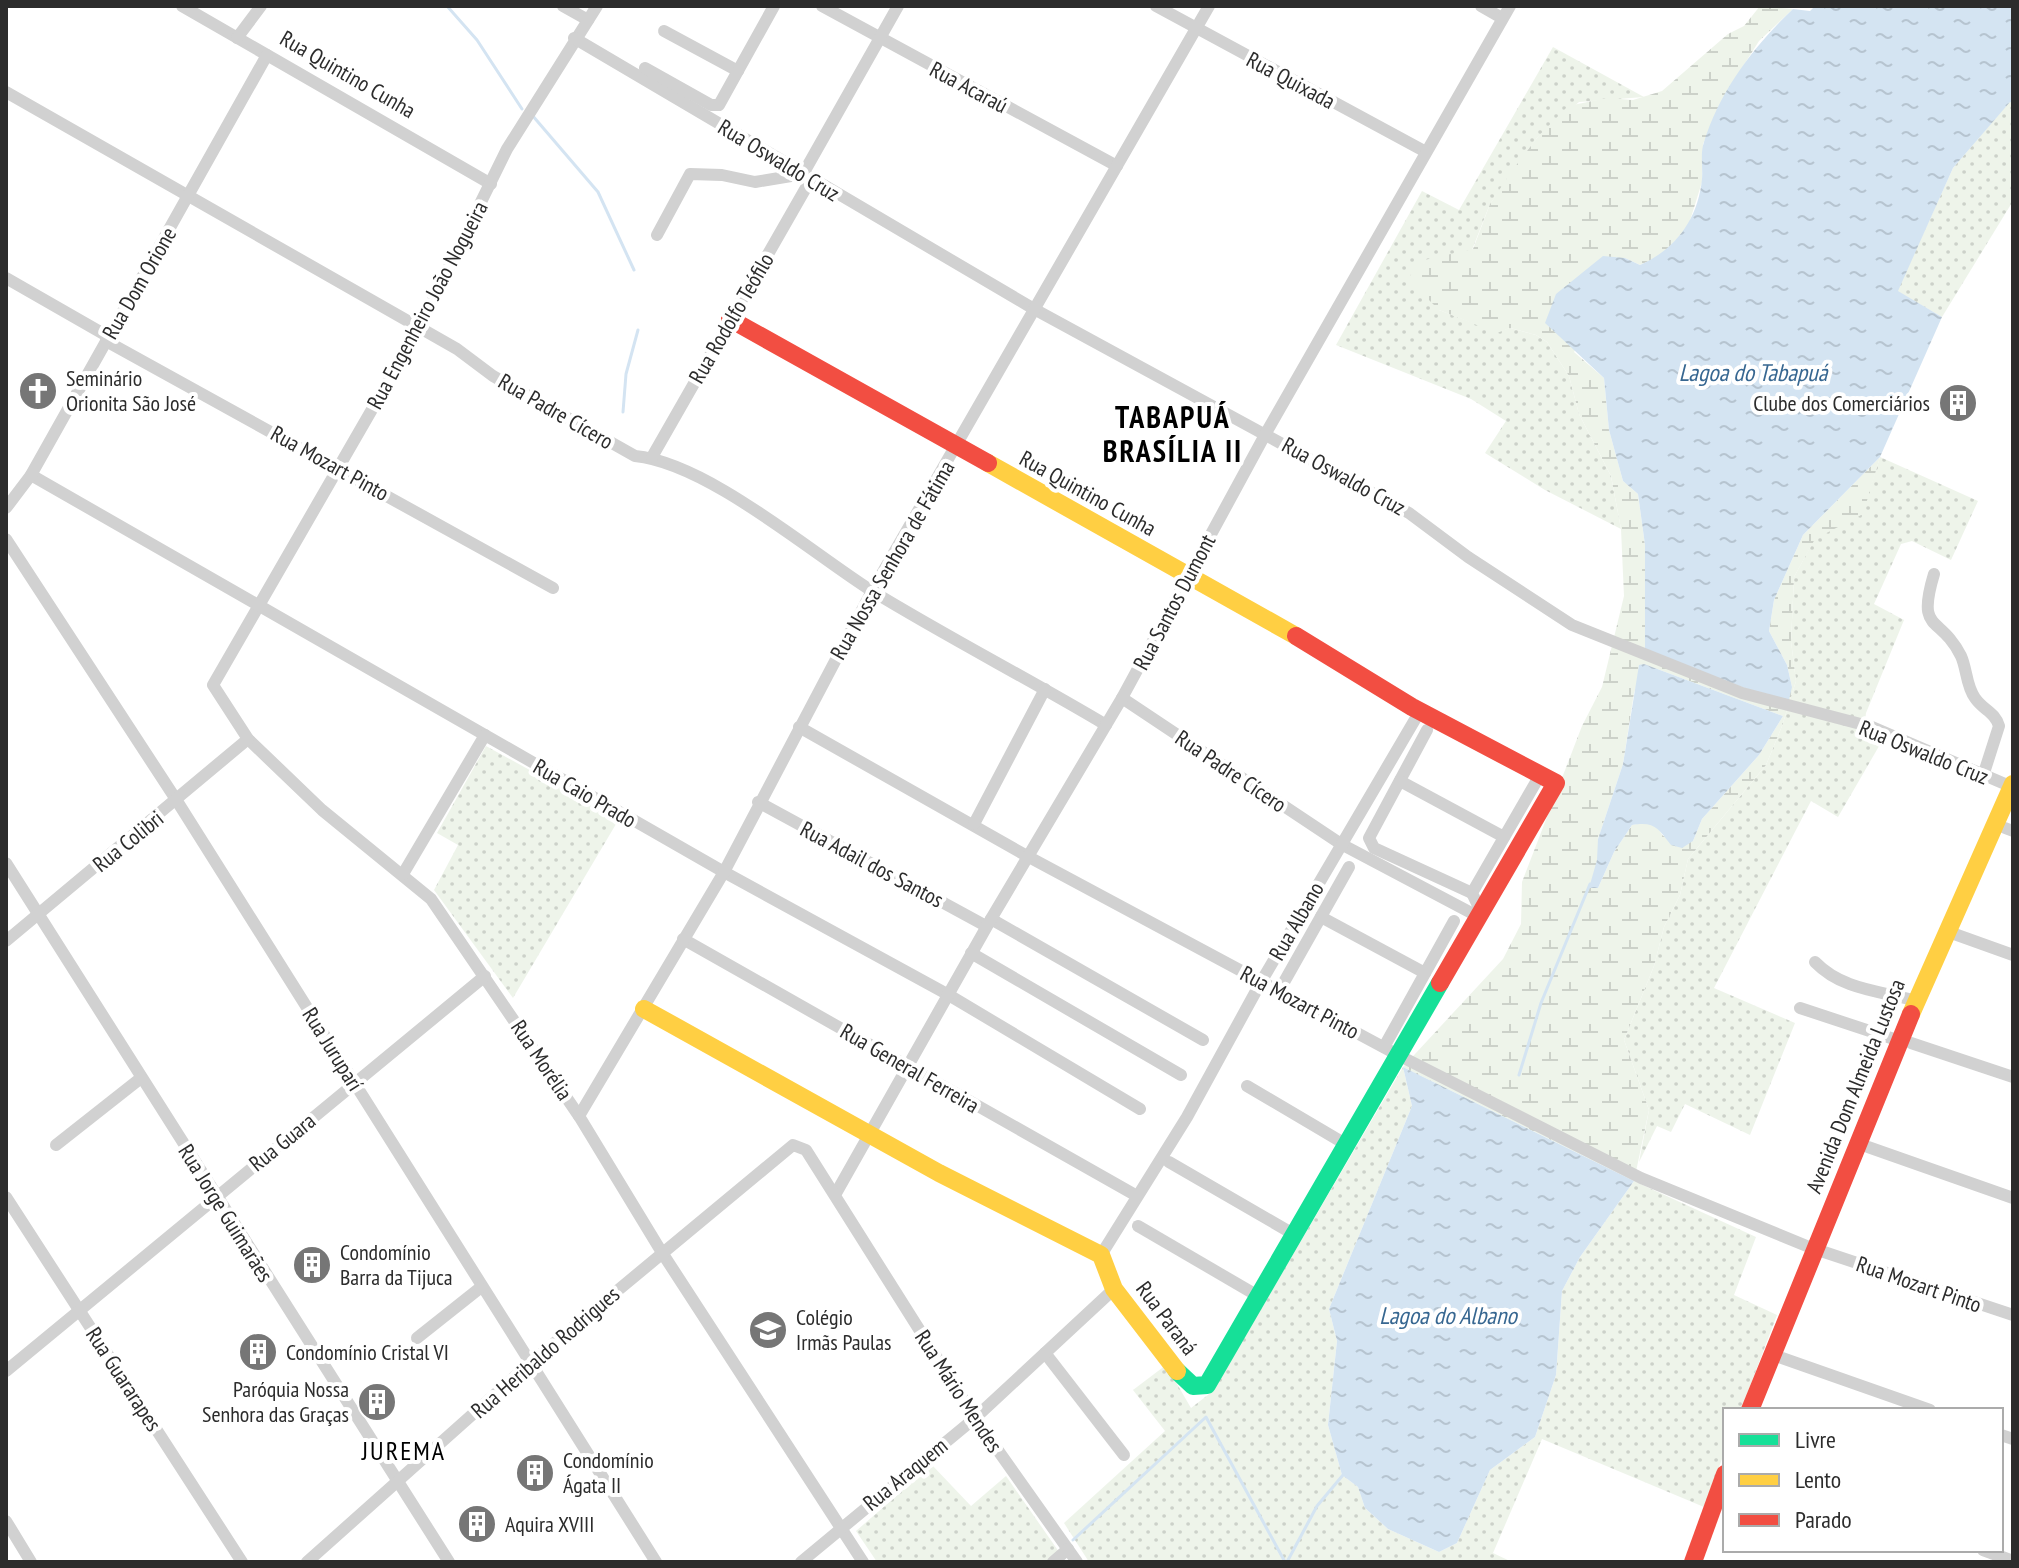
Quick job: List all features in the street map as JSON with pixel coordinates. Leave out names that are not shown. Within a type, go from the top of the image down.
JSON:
[{"type":"street","name":"Rua Quintino Cunha","points":[[182,6],[491,184]]},
{"type":"street","points":[[237,38],[261,6]]},
{"type":"street","points":[[563,6],[588,20]]},
{"type":"street","name":"Rua Engenheiro João Nogueira","points":[[260,606],[419,328],[507,149],[574,38],[597,6]]},
{"type":"street","points":[[645,68],[716,106],[774,6]]},
{"type":"street","name":"Rua Acaraú","points":[[822,6],[1117,166]]},
{"type":"street","name":"Rua Rodolfo Teófilo","points":[[652,457],[898,6]]},
{"type":"street","name":"Rua Quixada","points":[[1156,6],[1426,152]]},
{"type":"street","name":"Rua Nossa Senhora de Fátima","points":[[579,1116],[724,872],[758,802],[872,591],[1209,6]]},
{"type":"street","points":[[1481,6],[1502,18]]},
{"type":"street","name":"Rua Santos Dumont","points":[[835,1195],[988,923],[1122,698],[1266,433],[1510,6]]},
{"type":"street","points":[[664,31],[738,71]]},
{"type":"street","name":"Rua Oswaldo Cruz","points":[[574,38],[1034,309],[1409,513],[1468,557],[1589,633],[1742,693],[1872,727],[2012,786]]},
{"type":"street","name":"Rua Dom Orione","points":[[6,508],[31,475],[267,55]]},
{"type":"street","name":"Rua Padre Cícero","points":[[6,92],[457,349],[493,376],[635,456],[652,457],[717,488],[872,591],[1106,725]]},
{"type":"street","points":[[657,235],[690,174],[722,175],[755,182],[807,176]]},
{"type":"street","name":"Rua Mozart Pinto","points":[[6,278],[108,339],[553,588]]},
{"type":"street","name":"Rua Quintino Cunha","points":[[730,319],[1263,616],[1420,711],[1556,783],[1480,914]]},
{"type":"street","name":"Rua Caio Prado","points":[[31,475],[724,872],[947,994],[1140,1109]]},
{"type":"street","name":"Rua Juruparí","points":[[6,539],[177,801],[480,1288],[656,1562]]},
{"type":"street","points":[[1934,574],[1927,598],[1928,617],[1961,657],[1971,692],[1992,713],[1999,726],[1983,776]]},
{"type":"street","name":"Rua Morélia","points":[[260,606],[213,685],[248,739],[322,810],[431,899],[579,1116],[661,1251],[863,1562]]},
{"type":"street","points":[[974,824],[1045,689]]},
{"type":"street","name":"Rua Padre Cícero","points":[[1122,698],[1341,844],[1480,914]]},
{"type":"street","name":"Rua Albano","points":[[1101,1255],[1187,1117],[1261,982],[1420,711]]},
{"type":"street","name":"Rua Mozart Pinto","points":[[799,727],[1027,856],[1261,982],[1641,1178],[1819,1250],[2013,1315]]},
{"type":"street","points":[[1427,730],[1369,838],[1370,842],[1472,893],[1480,914]]},
{"type":"street","points":[[403,874],[485,735]]},
{"type":"street","name":"Rua Colibri","points":[[6,941],[248,739]]},
{"type":"street","points":[[1400,781],[1504,837]]},
{"type":"street","points":[[1472,893],[1536,782]]},
{"type":"street","name":"Avenida Dom Almeida Lustosa","points":[[1751,1408],[2012,786]]},
{"type":"street","name":"Rua Adail dos Santos","points":[[758,802],[1203,1040]]},
{"type":"street","name":"Avenida Dom Almeida Lustosa","points":[[1819,1250],[1868,1147],[1906,1042],[1917,1001],[2010,823]]},
{"type":"street","name":"Rua Jorge Guimarães","points":[[6,863],[449,1562]]},
{"type":"street","points":[[1279,991],[1349,867]]},
{"type":"street","name":"Rua Paraná","points":[[1101,1255],[1114,1289],[1182,1378],[1195,1387],[1207,1385],[1347,1145],[1391,1051],[1480,914]]},
{"type":"street","points":[[1321,917],[1425,973]]},
{"type":"street","points":[[1391,1051],[1425,973],[1454,921]]},
{"type":"street","points":[[1952,933],[2013,955]]},
{"type":"street","name":"Rua General Ferreira","points":[[683,939],[1137,1196]]},
{"type":"street","points":[[971,953],[1181,1075]]},
{"type":"street","points":[[1815,962],[1830,977],[1847,985],[1917,1001]]},
{"type":"street","name":"Rua Guara","points":[[6,1371],[485,976]]},
{"type":"street","points":[[1800,1008],[2013,1077]]},
{"type":"street","points":[[644,1009],[868,1134],[1101,1255]]},
{"type":"street","points":[[56,1145],[141,1078]]},
{"type":"street","points":[[1247,1086],[1347,1145]]},
{"type":"street","name":"Rua Heribaldo Rodrigues","points":[[307,1562],[529,1364],[788,1146]]},
{"type":"street","name":"Rua Mário Mendes","points":[[788,1146],[806,1150],[975,1418],[1077,1562]]},
{"type":"street","points":[[1868,1147],[2013,1198]]},
{"type":"street","points":[[1169,1162],[1295,1235]]},
{"type":"street","name":"Rua Guararapes","points":[[6,1197],[242,1562]]},
{"type":"street","points":[[1138,1226],[1258,1296]]},
{"type":"street","points":[[417,1338],[480,1288]]},
{"type":"street","name":"Rua Araquem","points":[[801,1562],[839,1527],[975,1418],[1114,1289]]},
{"type":"street","name":"Avenida Dom Almeida Lustosa","points":[[1763,1408],[1803,1290]]},
{"type":"street","points":[[1045,1353],[1124,1455]]},
{"type":"street","points":[[1782,1358],[1924,1408]]},
{"type":"street","points":[[1693,1562],[1723,1480]]},
{"type":"street","points":[[1704,1562],[1723,1512]]},
{"type":"street","points":[[6,1521],[31,1562]]},
{"type":"street","points":[[1053,1562],[1068,1549]]},
{"type":"street","points":[[1988,1552],[2013,1561]]},
{"type":"green space","points":[[1760,6],[1793,9],[1759,41],[1725,95],[1703,144],[1702,182],[1688,227],[1662,255],[1640,265],[1625,258],[1574,352],[1604,378],[1609,430],[1623,481],[1638,494],[1645,545],[1645,650],[1715,675],[1792,687],[1787,665],[1769,631],[1774,600],[1803,535],[1880,457],[1863,514],[1815,539],[1794,577],[1791,641],[1796,681],[1782,726],[1766,765],[1688,859],[1680,895],[1664,927],[1654,966],[1624,1040],[1649,1110],[1634,1181],[1403,1067],[1503,959],[1521,924],[1522,882],[1582,726],[1602,687],[1624,596],[1621,529],[1611,476],[1579,414],[1569,376],[1547,342],[1536,335],[1510,328],[1497,333],[1439,310],[1408,279],[1420,261],[1473,249],[1490,204],[1511,172],[1537,138],[1568,106],[1607,98],[1633,100],[1662,91],[1728,34],[1744,26]],"holes":[[[1644,664],[1783,716],[1759,755],[1702,819],[1693,841],[1663,836],[1650,824],[1632,825],[1614,852],[1598,888],[1598,839],[1623,764],[1634,693]]]},
{"type":"green space","points":[[1553,47],[1644,97],[1579,102],[1537,138],[1490,204],[1472,250],[1451,256],[1439,310],[1497,332],[1510,328],[1536,335],[1547,342],[1569,376],[1579,414],[1611,476],[1621,529],[1545,490],[1485,453],[1506,421],[1471,399],[1336,345],[1422,191],[1459,210]]},
{"type":"green space","points":[[2010,101],[2013,103],[2013,201],[1942,317],[1897,291],[1953,168]]},
{"type":"green space","points":[[1880,457],[1978,501],[1951,560],[1912,541],[1901,544],[1874,604],[1904,620],[1866,713],[1864,730],[1882,741],[1838,817],[1811,801],[1714,988],[1795,1023],[1750,1135],[1685,1104],[1671,1132],[1657,1126],[1639,1162],[1649,1110],[1624,1040],[1654,966],[1664,927],[1680,895],[1688,859],[1766,765],[1782,726],[1796,681],[1791,641],[1794,577],[1815,538],[1862,514]]},
{"type":"green space","points":[[486,746],[619,819],[513,998],[434,890],[458,845],[437,833]]},
{"type":"green space","points":[[1403,1067],[1412,1106],[1329,1309],[1337,1341],[1328,1425],[1342,1475],[1358,1487],[1365,1508],[1388,1529],[1439,1552],[1457,1543],[1490,1470],[1535,1437],[1556,1375],[1562,1291],[1580,1257],[1634,1181],[1756,1237],[1734,1295],[1777,1315],[1742,1408],[1723,1408],[1723,1456],[1704,1507],[1542,1439],[1493,1553],[1512,1562],[1089,1562],[1064,1523],[1165,1431],[1133,1390],[1166,1365],[1191,1408],[1213,1391]]},
{"type":"green space","points":[[932,1465],[971,1506],[1006,1476],[1064,1559],[1061,1562],[877,1562],[856,1531]]},
{"type":"water","name":"Lagoa do Tabapuá","points":[[1815,6],[2013,6],[2013,103],[2010,102],[1953,168],[1898,291],[1942,317],[1880,457],[1803,535],[1774,600],[1769,631],[1787,665],[1792,687],[1788,704],[1645,651],[1645,545],[1638,494],[1623,481],[1609,430],[1604,378],[1545,323],[1556,294],[1603,256],[1625,258],[1640,265],[1664,250],[1683,231],[1700,194],[1703,146],[1719,104],[1752,53],[1793,9],[1810,11]]},
{"type":"water","points":[[1644,664],[1783,716],[1759,755],[1702,819],[1693,841],[1682,848],[1671,845],[1651,825],[1632,825],[1614,852],[1598,888],[1589,888],[1597,860],[1598,839],[1623,764],[1639,665]]},
{"type":"water","name":"Lagoa do Albano","points":[[1403,1067],[1634,1181],[1580,1257],[1562,1291],[1556,1375],[1535,1437],[1490,1470],[1457,1543],[1439,1552],[1388,1529],[1365,1508],[1358,1487],[1342,1475],[1328,1425],[1337,1341],[1329,1309],[1412,1106]]},
{"type":"waterway","points":[[447,6],[477,40],[522,109]]},
{"type":"waterway","points":[[532,115],[598,192],[634,270]]},
{"type":"waterway","points":[[623,412],[626,374],[638,330]]},
{"type":"waterway","points":[[1519,1075],[1541,1003],[1590,884]]},
{"type":"waterway","points":[[1073,1540],[1206,1417],[1285,1562]]},
{"type":"waterway","points":[[1287,1562],[1317,1506],[1343,1475]]},
{"type":"traffic: fast","points":[[1177,1371],[1193,1386],[1207,1385],[1440,983]]},
{"type":"traffic: slow","points":[[988,463],[1296,636]]},
{"type":"traffic: slow","points":[[1911,1014],[2013,784]]},
{"type":"traffic: slow","points":[[644,1009],[939,1173],[1101,1255],[1114,1289],[1177,1371]]},
{"type":"traffic: jam","points":[[730,319],[988,463]]},
{"type":"traffic: jam","points":[[1296,636],[1412,707],[1556,783],[1440,983]]},
{"type":"traffic: jam","points":[[1751,1408],[1911,1014]]},
{"type":"traffic: jam","points":[[1693,1562],[1723,1480]]},
{"type":"place","name":"Seminário Orionita São José","points":[[38,391]]},
{"type":"place","name":"Clube dos Comerciários","points":[[1958,403]]},
{"type":"place","name":"Condomínio Barra da Tijuca","points":[[312,1265]]},
{"type":"place","name":"Colégio Irmãs Paulas","points":[[768,1330]]},
{"type":"place","name":"Condomínio Cristal VI","points":[[258,1352]]},
{"type":"place","name":"Paróquia Nossa Senhora das Graças","points":[[377,1402]]},
{"type":"place","name":"Condomínio Ágata II","points":[[535,1473]]},
{"type":"place","name":"Aquira XVIII","points":[[477,1524]]},
{"type":"district","name":"TABAPUÁ BRASÍLIA II","points":[[1173,435]]},
{"type":"district","name":"JUREMA","points":[[404,1451]]}]
